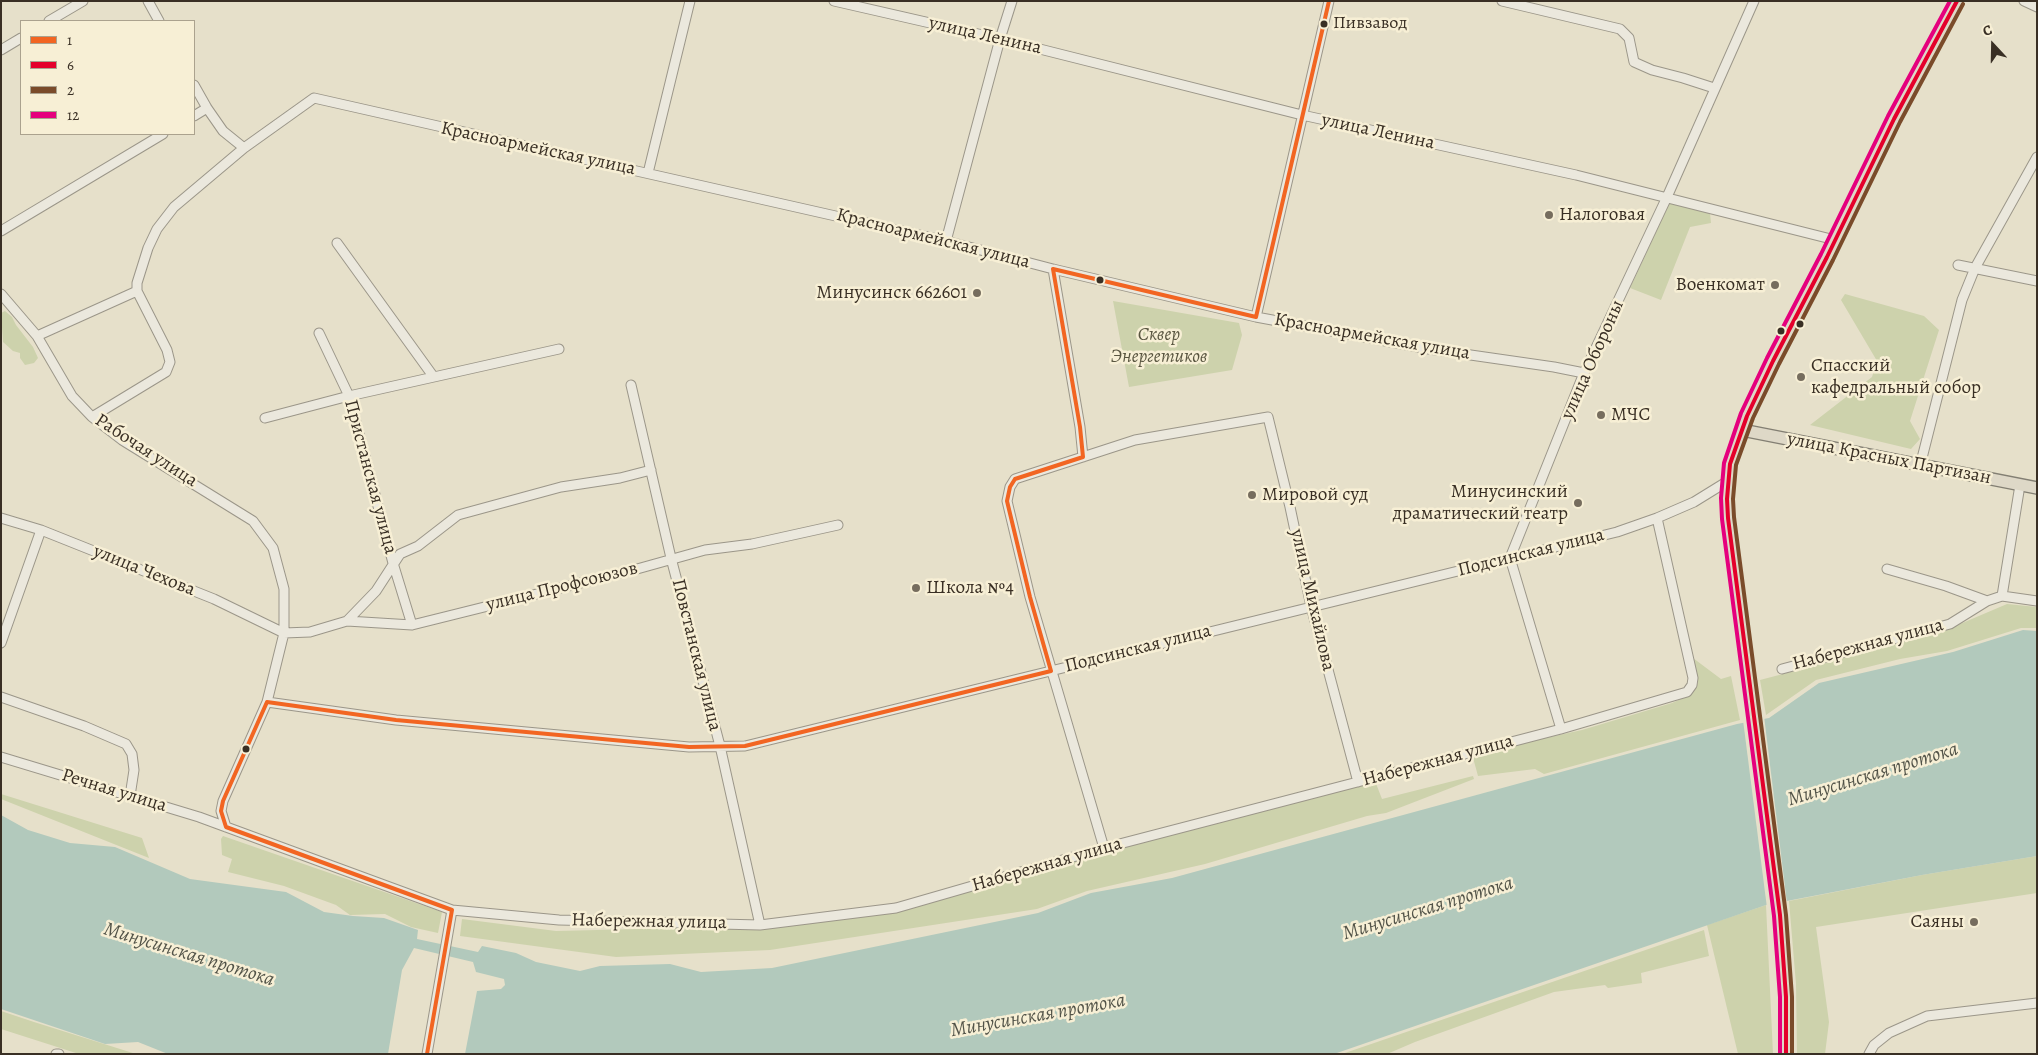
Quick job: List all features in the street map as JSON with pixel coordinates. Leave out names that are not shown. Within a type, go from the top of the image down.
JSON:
[{"type":"main road","points":[[1786,1054],[1786,998],[1780,916],[1728,518],[1728,481],[1735,447],[1773,361],[1894,119],[1957,1]]},
{"type":"main road","name":"улица Красных Партизан","points":[[1742,430],[2037,488]]},
{"type":"street","points":[[52,20],[83,1]]},
{"type":"street","points":[[148,1],[158,20]]},
{"type":"street","points":[[648,173],[690,1]]},
{"type":"street","name":"улица Ленина","points":[[834,1],[1000,39],[1302,115],[1576,175],[1835,240]]},
{"type":"street","points":[[946,241],[1012,1]]},
{"type":"street","points":[[1256,317],[1329,1]]},
{"type":"street","points":[[1502,1],[1620,29],[1629,38],[1634,62],[1652,70],[1714,88]]},
{"type":"street","name":"улица Обороны","points":[[1510,558],[1584,373],[1667,197],[1754,1]]},
{"type":"street","points":[[2024,1],[2037,8]]},
{"type":"street","points":[[1,50],[20,39]]},
{"type":"street","points":[[92,417],[166,372],[170,362],[167,350],[137,291],[137,283],[148,248],[157,229],[174,207],[244,148],[223,131],[195,86]]},
{"type":"street","name":"Красноармейская улица","points":[[244,148],[314,98],[946,241],[1053,269],[1256,317],[1429,349],[1584,373]]},
{"type":"street","points":[[195,115],[207,108]]},
{"type":"street","points":[[1,231],[161,135]]},
{"type":"street","points":[[1920,466],[1962,300],[1975,268],[2037,157]]},
{"type":"street","points":[[336,244],[433,376]]},
{"type":"street","points":[[1958,265],[2037,281]]},
{"type":"street","points":[[1053,269],[1080,427],[1083,457],[1015,479],[1010,487],[1007,501],[1030,597],[1104,848]]},
{"type":"street","points":[[37,336],[137,291]]},
{"type":"street","name":"Рабочая улица","points":[[1,294],[37,336],[72,396],[92,417],[122,440],[253,521],[273,548],[279,568],[284,589],[284,633]]},
{"type":"street","name":"Пристанская улица","points":[[319,334],[349,396],[393,563],[412,625]]},
{"type":"street","points":[[265,418],[433,376],[559,349]]},
{"type":"street","name":"Повстанская улица","points":[[631,385],[672,558],[720,746],[760,925]]},
{"type":"street","name":"улица Михайлова","points":[[1083,457],[1135,440],[1268,417],[1311,606],[1358,782]]},
{"type":"street","points":[[346,621],[376,592],[400,554],[418,546],[458,515],[561,487],[620,478],[651,470]]},
{"type":"street","name":"Подсинская улица","points":[[267,702],[396,720],[689,747],[745,746],[1617,532],[1694,502],[1728,481]]},
{"type":"street","points":[[2002,596],[2020,485]]},
{"type":"street","name":"улица Чехова","points":[[1,518],[41,530],[214,599],[284,633]]},
{"type":"street","name":"Набережная улица","points":[[226,827],[452,910],[559,920],[760,925],[896,908],[1104,848],[1561,729],[1687,692],[1692,685],[1693,678],[1657,518]]},
{"type":"street","name":"улица Профсоюзов","points":[[284,633],[310,632],[346,621],[412,625],[637,569],[705,550],[752,544],[838,525]]},
{"type":"street","points":[[1,643],[41,530]]},
{"type":"street","points":[[1510,558],[1561,729]]},
{"type":"street","points":[[1887,569],[1946,586],[1988,601]]},
{"type":"street","name":"Набережная улица","points":[[1782,669],[1950,624],[1988,601],[2002,596],[2037,601]]},
{"type":"street","points":[[226,827],[221,811],[223,801],[267,702],[284,633]]},
{"type":"street","points":[[1,697],[84,726],[126,744],[132,754],[134,770],[130,796]]},
{"type":"street","name":"Речная улица","points":[[1,757],[226,827]]},
{"type":"street","points":[[427,1054],[452,910]]},
{"type":"street","points":[[1869,1054],[1874,1045],[1889,1033],[1927,1016],[2037,1003]]},
{"type":"green space","points":[[1670,202],[1710,213],[1711,223],[1690,227],[1661,300],[1630,288]]},
{"type":"green space","points":[[1845,294],[1924,316],[1939,330],[1910,421],[1920,439],[1911,449],[1810,425],[1872,377],[1877,361],[1841,300]]},
{"type":"green space","name":"Сквер Энергетиков","points":[[1113,301],[1239,323],[1242,335],[1232,370],[1129,387]]},
{"type":"green space","points":[[5,311],[12,317],[33,347],[38,358],[34,363],[25,365],[20,358],[20,353],[13,351],[3,342],[1,313]]},
{"type":"green space","points":[[2007,604],[2037,607],[2037,628],[2021,628],[1947,651],[1900,659],[1816,680],[1766,715],[1760,680],[1939,633]]},
{"type":"green space","points":[[1693,658],[1721,679],[1731,676],[1740,720],[1544,774],[1535,769],[1478,776],[1472,754],[1582,730],[1672,703],[1690,695],[1698,683]]},
{"type":"green space","points":[[1473,776],[1474,779],[1386,813],[1367,816],[1205,864],[1087,891],[1037,909],[770,950],[616,957],[460,936],[462,919],[556,931],[682,928],[761,929],[898,911],[1105,851],[1375,781],[1382,799]]},
{"type":"green space","points":[[1,794],[142,838],[149,858],[1,799]]},
{"type":"green space","points":[[223,836],[442,912],[438,933],[411,927],[385,914],[350,915],[336,905],[284,886],[228,872],[232,859],[222,855],[221,839]]},
{"type":"green space","points":[[2037,856],[2037,893],[1816,927],[1829,1022],[1825,1054],[1797,1054],[1796,984],[1789,901],[1922,875]]},
{"type":"green space","points":[[1766,905],[1773,1054],[1738,1054],[1707,925]]},
{"type":"green space","points":[[1704,930],[1709,956],[1641,973],[1642,983],[1608,988],[1605,985],[1554,992],[1415,1042],[1387,1054],[1342,1054]]},
{"type":"green space","points":[[1,1011],[136,1054],[79,1054],[1,1029]]},
{"type":"water","name":"Минусинская протока","points":[[2023,630],[2037,631],[2037,856],[1922,875],[1766,905],[1334,1054],[465,1054],[477,991],[501,989],[505,985],[504,979],[476,972],[473,962],[414,948],[402,970],[388,1054],[168,1054],[138,1042],[105,1044],[1,1009],[1,815],[28,830],[70,843],[115,847],[190,879],[286,892],[324,912],[384,918],[418,930],[417,939],[478,952],[482,946],[516,953],[536,962],[580,971],[600,966],[670,964],[701,972],[772,968],[1038,913],[1091,893],[1172,878],[1737,724],[1769,718],[1819,683],[1953,652]]},
{"type":"pier","points":[[1764,716],[1787,903],[1767,908],[1743,720]]},
{"type":"transit line","name":"1","points":[[427,1054],[452,910],[226,827],[221,811],[223,801],[267,702],[396,720],[689,747],[745,746],[1051,671],[1030,597],[1007,501],[1010,487],[1015,479],[1083,457],[1080,427],[1053,269],[1256,317],[1329,1]]},
{"type":"transit line","name":"12","points":[[1780,1054],[1780,997],[1774,916],[1722,519],[1721,498],[1724,463],[1741,413],[1767,358],[1821,254],[1888,116],[1950,1]]},
{"type":"transit line","name":"6","points":[[1786,1054],[1786,997],[1780,915],[1728,518],[1727,499],[1730,464],[1747,416],[1773,361],[1827,257],[1894,119],[1957,1]]},
{"type":"transit line","name":"2","points":[[1792,1054],[1792,997],[1786,915],[1734,517],[1733,499],[1736,465],[1753,418],[1779,364],[1833,260],[1900,122],[1963,4]]},
{"type":"place","name":"Пивзавод","points":[[1324,24]]},
{"type":"place","name":"Налоговая","points":[[1549,215]]},
{"type":"place","name":"Военкомат","points":[[1775,285]]},
{"type":"place","name":"Минусинск 662601","points":[[977,293]]},
{"type":"place","name":"Спасский кафедральный собор","points":[[1801,377]]},
{"type":"place","name":"МЧС","points":[[1601,415]]},
{"type":"place","name":"Мировой суд","points":[[1252,495]]},
{"type":"place","name":"Минусинский драматический театр","points":[[1578,503]]},
{"type":"place","name":"Школа №4","points":[[916,588]]},
{"type":"place","name":"Саяны","points":[[1974,922]]}]
